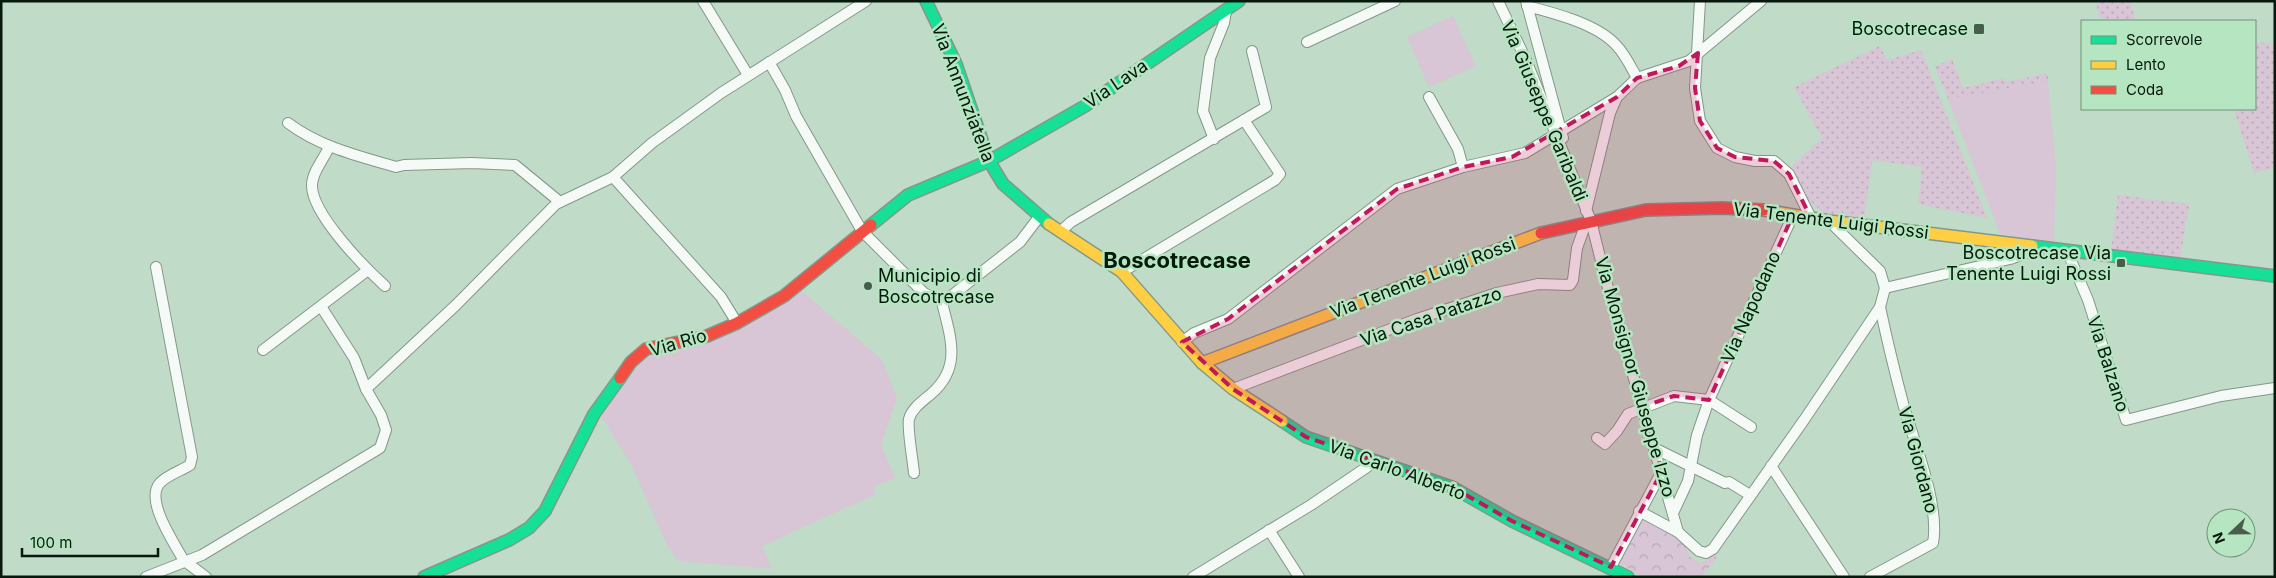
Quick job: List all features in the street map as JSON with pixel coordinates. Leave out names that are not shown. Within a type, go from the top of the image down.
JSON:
[{"type":"street","points":[[702,1],[748,75]]},
{"type":"street","points":[[366,389],[456,305],[560,202],[613,176],[652,143],[748,75],[866,1]]},
{"type":"street","name":"Via Annunziatella","points":[[926,1],[956,64],[989,161],[1003,184],[1039,217],[1062,230],[1122,272],[1202,363]]},
{"type":"street","name":"Via Lava","points":[[989,161],[1085,106],[1239,1]]},
{"type":"street","points":[[1306,42],[1395,1]]},
{"type":"street","name":"Via Giuseppe Garibaldi","points":[[1498,1],[1559,134],[1588,218]]},
{"type":"street","points":[[1700,1],[1695,88],[1700,121],[1717,148],[1735,157],[1755,161],[1774,161],[1789,174],[1811,218]]},
{"type":"street","points":[[1182,342],[1194,333],[1228,319],[1397,190],[1463,167],[1512,158],[1559,134],[1618,97],[1637,78],[1679,66],[1698,53],[1761,1]]},
{"type":"street","points":[[1527,4],[1559,134]]},
{"type":"street","points":[[1527,4],[1562,16],[1607,36],[1617,46],[1637,78]]},
{"type":"street","points":[[1214,139],[1203,111],[1210,58],[1224,23],[1226,11]]},
{"type":"street","points":[[1062,230],[1071,222],[1266,107],[1252,51]]},
{"type":"street","points":[[769,62],[796,116],[862,231],[924,293],[936,299],[950,297],[1020,242],[1039,217]]},
{"type":"street","points":[[1430,97],[1458,149],[1463,167]]},
{"type":"street","points":[[1588,218],[1610,113],[1618,97]]},
{"type":"street","points":[[1122,272],[1275,180],[1280,174],[1244,120]]},
{"type":"street","points":[[288,123],[302,133],[329,147],[396,167],[472,162],[515,165],[560,202]]},
{"type":"street","points":[[329,147],[313,178],[312,187],[319,211],[368,270],[385,286]]},
{"type":"street","name":"Via Rio","points":[[424,577],[509,540],[529,528],[545,511],[594,414],[631,362],[646,349],[698,338],[737,323],[784,296],[908,195],[989,161]]},
{"type":"street","points":[[613,176],[721,297],[737,323]]},
{"type":"street","name":"Via Tenente Luigi Rossi","points":[[1202,363],[1549,230],[1588,218],[1646,210],[1722,208],[1765,210],[1829,221],[2275,276]]},
{"type":"street","name":"Via Napodano","points":[[1674,511],[1688,481],[1698,435],[1709,400],[1793,215]]},
{"type":"street","name":"Via Casa Patazzo","points":[[1233,389],[1417,319],[1497,293],[1538,284],[1570,285],[1573,280],[1577,248],[1588,218]]},
{"type":"street","name":"Via Monsignor Giuseppe Izzo","points":[[1588,218],[1674,511],[1678,532]]},
{"type":"street","points":[[1639,512],[1678,532],[1699,551],[1706,553],[1713,549],[1880,307],[1885,288],[1880,271],[1829,221]]},
{"type":"street","points":[[1885,288],[2010,259],[2042,248]]},
{"type":"street","name":"Via Balzano","points":[[2067,251],[2088,300],[2126,420],[2221,396],[2275,388]]},
{"type":"street","points":[[156,267],[192,457],[190,464],[160,483],[155,496],[156,504],[160,518],[185,562],[206,577]]},
{"type":"street","points":[[263,350],[322,308],[368,270]]},
{"type":"street","points":[[914,473],[909,420],[919,403],[933,392],[952,366],[951,342],[941,298]]},
{"type":"street","name":"Via Giordano","points":[[1870,577],[1933,543],[1936,530],[1930,497],[1896,378],[1880,307]]},
{"type":"street","points":[[146,577],[185,562],[262,520],[380,448],[386,430],[381,415],[366,389],[354,358],[322,308]]},
{"type":"street","name":"Via Carlo Alberto","points":[[1202,363],[1233,389],[1306,438],[1452,487],[1512,521],[1611,567],[1628,577]]},
{"type":"street","points":[[1597,438],[1605,444],[1617,431],[1628,414],[1674,396],[1709,400],[1751,427]]},
{"type":"street","points":[[1656,449],[1725,483],[1729,482],[1750,495]]},
{"type":"street","points":[[1193,577],[1360,472],[1372,460]]},
{"type":"street","points":[[1771,466],[1844,577]]},
{"type":"street","points":[[1611,567],[1662,471]]},
{"type":"street","points":[[1268,530],[1299,577]]},
{"type":"highlighted area","points":[[1698,53],[1695,88],[1700,121],[1717,148],[1735,157],[1774,161],[1789,174],[1811,218],[1793,215],[1709,400],[1674,396],[1642,407],[1662,471],[1611,567],[1512,521],[1452,487],[1306,437],[1233,389],[1182,342],[1228,319],[1397,189],[1463,167],[1512,157],[1617,97],[1637,78],[1679,66]]},
{"type":"green space","points":[[2096,1],[2131,1],[2135,20],[2099,18]]},
{"type":"green space","points":[[1453,16],[1476,66],[1429,87],[1407,37]]},
{"type":"green space","points":[[2256,42],[2275,44],[2275,168],[2254,173],[2234,110],[2256,110]]},
{"type":"green space","points":[[1880,46],[1887,60],[1921,50],[1987,218],[1918,204],[1922,167],[1872,160],[1864,220],[1825,215],[1808,199],[1792,166],[1822,138],[1794,87]]},
{"type":"green space","points":[[1952,59],[1963,88],[2004,78],[2006,82],[2048,73],[2048,81],[1948,99],[1935,67]]},
{"type":"green space","points":[[2048,81],[2056,169],[2054,244],[2002,238],[1948,99]]},
{"type":"green space","points":[[2118,195],[2189,204],[2180,260],[2111,251]]},
{"type":"green space","points":[[802,291],[882,360],[897,398],[881,445],[895,478],[873,487],[876,494],[762,546],[772,569],[678,561],[666,543],[631,464],[601,416],[645,357]]},
{"type":"green space","points":[[1643,519],[1685,542],[1689,556],[1701,564],[1712,554],[1717,558],[1701,577],[1642,577],[1619,562]]},
{"type":"traffic: fast","points":[[926,1],[956,64],[989,161],[1003,184],[1049,224]]},
{"type":"traffic: fast","points":[[871,225],[908,195],[989,161],[1085,106],[1239,1]]},
{"type":"traffic: fast","points":[[2032,246],[2275,276]]},
{"type":"traffic: fast","points":[[424,577],[509,540],[529,528],[545,511],[594,414],[620,378]]},
{"type":"traffic: fast","points":[[1282,421],[1306,437],[1452,487],[1512,521],[1628,577]]},
{"type":"traffic: slow","points":[[1764,210],[1829,221],[2032,246]]},
{"type":"traffic: slow","points":[[1049,224],[1122,272],[1202,363],[1233,389],[1282,421]]},
{"type":"traffic: slow","points":[[1202,363],[1541,233]]},
{"type":"traffic: jam","points":[[1541,233],[1646,210],[1722,208],[1764,210]]},
{"type":"traffic: jam","points":[[620,378],[631,362],[646,349],[707,336],[737,323],[784,296],[871,225]]},
{"type":"place","name":"Boscotrecase","points":[[1979,29]]},
{"type":"place","name":"Boscotrecase Via Tenente Luigi Rossi","points":[[2121,263]]},
{"type":"place","name":"Municipio di Boscotrecase","points":[[868,286]]},
{"type":"district","name":"Boscotrecase","points":[[1177,260]]}]
